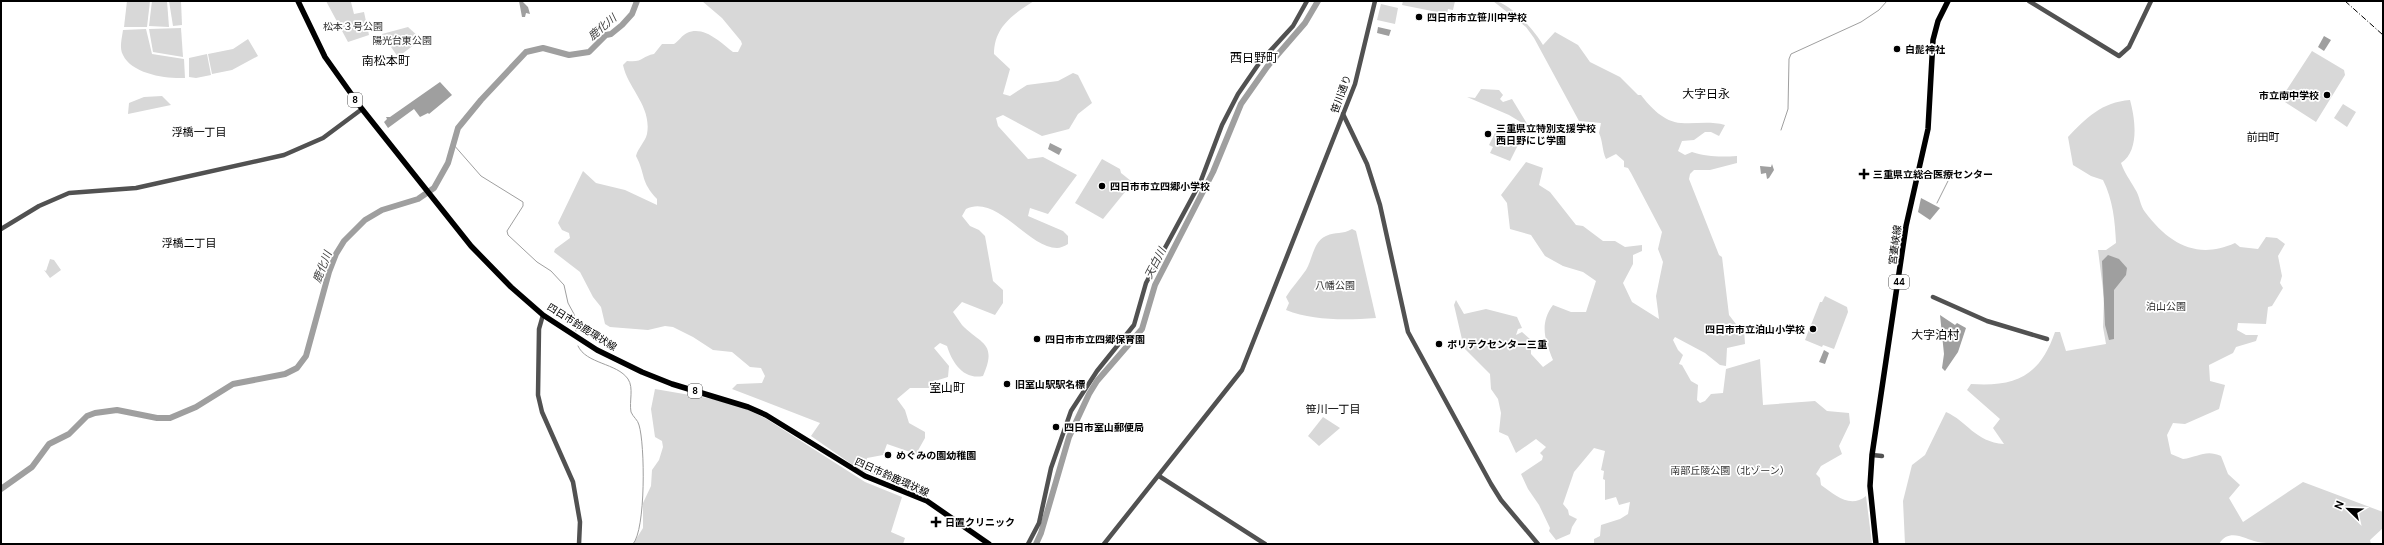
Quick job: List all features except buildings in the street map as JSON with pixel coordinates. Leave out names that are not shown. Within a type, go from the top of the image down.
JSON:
[{"type":"main road","name":"四日市鈴鹿環状線","points":[[298,1],[325,57],[362,109],[471,246],[496,273],[543,315],[596,350],[642,372],[672,384],[748,407],[766,415],[865,476],[927,501],[989,544]]},
{"type":"main road","name":"宮妻峡線","points":[[1876,544],[1870,486],[1872,455],[1906,226],[1928,129],[1933,40],[1938,21],[1948,1]]},
{"type":"street","points":[[1028,544],[1039,523],[1051,468],[1071,411],[1097,371],[1134,324],[1146,283],[1200,183],[1222,125],[1238,94],[1260,62],[1293,26],[1307,1]]},
{"type":"street","name":"笹川通り","points":[[1104,544],[1160,476],[1242,370],[1343,114],[1358,72],[1375,1]]},
{"type":"street","points":[[2029,1],[2119,56],[2129,47],[2151,1]]},
{"type":"street","points":[[1,229],[39,206],[69,193],[136,188],[284,155],[323,138],[362,109]]},
{"type":"street","points":[[1343,114],[1367,164],[1380,205],[1408,332],[1491,484],[1501,500],[1538,544]]},
{"type":"street","points":[[1933,297],[1987,321],[2047,339]]},
{"type":"street","points":[[543,315],[539,329],[538,395],[542,412],[573,482],[580,522],[579,544]]},
{"type":"street","points":[[1872,455],[1882,456]]},
{"type":"street","points":[[1160,476],[1265,544]]},
{"type":"green space","points":[[127,1],[150,1],[147,27],[124,27]]},
{"type":"green space","points":[[152,1],[167,1],[169,27],[149,26]]},
{"type":"green space","points":[[169,1],[181,1],[182,25],[173,26]]},
{"type":"green space","name":"松本３号公園","points":[[326,1],[351,2],[354,14],[364,12],[369,35],[348,42]]},
{"type":"green space","points":[[702,1],[1034,1],[1012,16],[997,36],[994,54],[1010,69],[1003,94],[1010,96],[1027,85],[1058,81],[1073,73],[1078,75],[1092,103],[1078,114],[1069,129],[1042,136],[1003,115],[996,118],[998,126],[1028,159],[1043,157],[1077,175],[1048,214],[1030,208],[1028,216],[1063,231],[1068,236],[1068,244],[1058,248],[1046,246],[1035,240],[1001,215],[989,209],[978,206],[966,209],[962,216],[970,226],[979,230],[985,236],[993,281],[1003,290],[1003,303],[995,315],[962,302],[953,312],[962,325],[985,345],[989,356],[987,365],[983,376],[976,377],[964,372],[955,364],[947,346],[940,343],[934,348],[949,366],[948,377],[935,381],[929,388],[910,388],[897,399],[905,410],[909,423],[925,432],[925,438],[916,454],[887,444],[883,455],[867,458],[866,462],[879,467],[875,475],[860,470],[811,436],[820,423],[732,389],[737,384],[762,383],[765,376],[761,368],[750,367],[732,352],[713,350],[693,337],[673,327],[665,326],[648,330],[610,327],[605,324],[601,307],[593,297],[580,272],[554,252],[555,249],[570,238],[569,233],[562,230],[558,223],[583,171],[596,183],[625,190],[657,205],[657,199],[648,187],[636,156],[647,134],[648,124],[646,115],[623,65],[627,61],[636,61],[654,54],[662,44],[674,44],[685,34],[693,31],[706,33],[733,52],[738,52],[742,44],[741,41],[722,18]]},
{"type":"green space","points":[[1403,1],[1455,1],[1453,10],[1448,9],[1447,14],[1402,5]]},
{"type":"green space","name":"南部丘陵公園（北ゾーン）","points":[[1493,1],[1499,2],[1514,11],[1534,32],[1543,45],[1555,32],[1578,45],[1590,62],[1620,77],[1663,117],[1681,123],[1708,123],[1725,125],[1719,136],[1711,132],[1705,132],[1694,140],[1682,141],[1678,151],[1685,155],[1692,152],[1714,156],[1737,156],[1737,163],[1710,170],[1694,170],[1690,174],[1689,179],[1719,255],[1722,257],[1729,315],[1739,328],[1744,328],[1745,344],[1727,348],[1726,366],[1720,365],[1705,353],[1675,337],[1673,340],[1678,350],[1683,355],[1679,364],[1682,365],[1691,381],[1698,385],[1697,400],[1700,403],[1705,401],[1711,394],[1723,393],[1726,369],[1760,359],[1763,405],[1815,401],[1827,411],[1849,413],[1850,423],[1839,446],[1842,454],[1821,466],[1816,474],[1820,478],[1821,485],[1843,499],[1854,501],[1860,500],[1866,496],[1872,544],[1594,544],[1594,539],[1600,536],[1601,525],[1620,519],[1628,514],[1630,502],[1619,505],[1616,497],[1605,500],[1605,480],[1603,479],[1604,471],[1601,470],[1605,451],[1594,448],[1574,472],[1563,504],[1568,510],[1569,515],[1577,519],[1570,534],[1556,540],[1549,531],[1550,528],[1539,505],[1528,489],[1521,474],[1542,460],[1543,456],[1540,453],[1546,447],[1536,439],[1516,453],[1508,436],[1499,432],[1501,413],[1498,399],[1491,389],[1490,374],[1464,348],[1454,305],[1456,300],[1464,314],[1486,309],[1517,317],[1522,328],[1518,329],[1516,335],[1522,332],[1531,340],[1535,348],[1531,350],[1531,354],[1543,367],[1553,360],[1546,339],[1545,325],[1546,319],[1553,305],[1571,312],[1586,312],[1596,281],[1583,272],[1563,266],[1545,256],[1531,235],[1510,229],[1507,203],[1501,195],[1526,162],[1543,168],[1539,185],[1550,192],[1576,225],[1583,226],[1603,241],[1615,241],[1625,247],[1642,245],[1642,251],[1633,255],[1633,264],[1623,283],[1632,302],[1659,319],[1656,296],[1663,262],[1658,249],[1662,232],[1631,173],[1628,168],[1624,167],[1624,161],[1616,154],[1606,159],[1599,133],[1601,123],[1579,121],[1534,38],[1526,27]]},
{"type":"green space","points":[[1381,4],[1398,8],[1395,24],[1377,20]]},
{"type":"green space","name":"陽光台東公園","points":[[408,27],[420,38],[419,41],[398,57],[382,34]]},
{"type":"green space","points":[[181,28],[183,57],[153,52],[149,29]]},
{"type":"green space","points":[[146,29],[152,54],[184,59],[185,78],[169,78],[150,74],[134,67],[127,61],[121,49],[123,30]]},
{"type":"green space","points":[[248,39],[258,56],[232,70],[212,74],[208,54],[233,49]]},
{"type":"green space","points":[[2312,51],[2344,70],[2345,75],[2316,122],[2285,102],[2289,96],[2284,94]]},
{"type":"green space","points":[[207,54],[211,75],[196,78],[189,77],[189,58]]},
{"type":"green space","points":[[1481,89],[1499,90],[1503,95],[1500,99],[1503,102],[1512,99],[1529,127],[1509,115],[1467,97],[1475,98]]},
{"type":"green space","points":[[162,96],[171,105],[128,114],[129,103],[144,97]]},
{"type":"green space","name":"泊山公園","points":[[2130,100],[2134,125],[2134,143],[2127,158],[2121,163],[2137,192],[2143,210],[2164,233],[2185,246],[2196,249],[2208,250],[2221,248],[2235,243],[2240,247],[2258,249],[2266,237],[2277,238],[2285,244],[2278,256],[2282,276],[2280,283],[2283,288],[2272,306],[2268,307],[2266,324],[2238,323],[2237,330],[2246,335],[2258,335],[2256,341],[2236,347],[2233,353],[2209,365],[2210,381],[2225,385],[2219,409],[2185,424],[2173,423],[2167,435],[2171,454],[2183,459],[2206,453],[2221,456],[2228,474],[2240,485],[2229,498],[2243,522],[2303,482],[2383,512],[2383,528],[2370,540],[2371,544],[2270,544],[2233,535],[2223,539],[2219,544],[1905,544],[1903,501],[1912,465],[1925,455],[1946,412],[1978,435],[1994,442],[2004,444],[1993,428],[2000,419],[1967,390],[1971,384],[2001,383],[2024,376],[2034,369],[2042,359],[2055,332],[2060,332],[2066,351],[2106,344],[2103,327],[2104,298],[2098,250],[2106,250],[2116,243],[2113,211],[2103,180],[2091,176],[2073,165],[2068,137],[2081,123],[2095,112],[2111,104]]},
{"type":"green space","points":[[2343,104],[2356,112],[2347,127],[2334,118]]},
{"type":"green space","points":[[1500,123],[1523,135],[1510,161],[1490,153],[1493,147],[1489,145]]},
{"type":"green space","points":[[1102,159],[1120,169],[1121,173],[1131,181],[1129,187],[1103,219],[1075,203]]},
{"type":"green space","name":"八幡公園","points":[[1352,229],[1356,231],[1376,318],[1330,319],[1296,314],[1286,310],[1289,303],[1286,297],[1306,270],[1318,242],[1326,236]]},
{"type":"green space","points":[[50,259],[54,260],[61,270],[50,278],[44,270],[46,271]]},
{"type":"green space","points":[[1825,296],[1847,307],[1848,312],[1834,349],[1823,345],[1822,347],[1805,340],[1820,302],[1822,302]]},
{"type":"green space","points":[[655,389],[713,399],[744,408],[765,418],[865,482],[902,497],[891,532],[905,538],[903,544],[633,544],[643,528],[643,503],[651,486],[652,470],[659,460],[663,447],[662,441],[655,437],[651,409]]},
{"type":"green space","points":[[1323,417],[1340,428],[1319,446],[1308,436]]},
{"type":"shaded area","points":[[519,1],[522,1],[528,7],[530,14],[526,13],[525,17],[522,17]]},
{"type":"shaded area","points":[[1378,27],[1391,30],[1389,36],[1377,33]]},
{"type":"shaded area","points":[[2324,36],[2331,40],[2324,51],[2318,47]]},
{"type":"shaded area","points":[[440,82],[452,95],[429,114],[428,113],[420,117],[414,109],[388,128],[384,122],[387,119],[386,117],[390,117]]},
{"type":"shaded area","points":[[1050,143],[1062,149],[1059,155],[1048,149]]},
{"type":"shaded area","points":[[1772,164],[1774,170],[1767,179],[1766,173],[1761,174],[1760,166],[1771,167]]},
{"type":"shaded area","points":[[1921,198],[1940,208],[1930,220],[1918,212]]},
{"type":"shaded area","points":[[2108,255],[2119,259],[2127,268],[2126,275],[2114,290],[2114,339],[2109,340],[2105,325],[2102,261]]},
{"type":"shaded area","points":[[1940,315],[1955,325],[1957,323],[1966,328],[1958,352],[1945,371],[1942,368],[1944,354]]},
{"type":"shaded area","points":[[1824,350],[1829,353],[1825,364],[1819,362]]},
{"type":"waterway","name":"鹿化川","points":[[1,489],[32,467],[49,444],[69,434],[87,416],[95,413],[117,410],[157,418],[170,418],[196,407],[233,384],[285,374],[297,368],[306,356],[329,272],[336,254],[344,241],[365,220],[382,210],[418,199],[434,188],[448,163],[458,128],[481,100],[526,52],[543,48],[569,55],[589,52],[606,35],[611,34],[622,25],[632,14],[637,1]]},
{"type":"waterway","name":"天白川","points":[[1036,544],[1041,533],[1069,437],[1089,394],[1097,381],[1142,329],[1155,285],[1213,172],[1241,104],[1267,67],[1305,23],[1318,1]]},
{"type":"waterway","points":[[1781,130],[1788,109],[1789,59],[1791,54],[1861,22],[1879,10],[1887,1]]},
{"type":"waterway","points":[[453,144],[481,176],[523,202],[523,206],[507,231],[508,235],[537,262],[551,271],[564,285],[568,303],[574,314],[576,331]]},
{"type":"waterway","points":[[1937,203],[1948,181]]},
{"type":"waterway","points":[[578,346],[582,352],[594,360],[623,374],[628,379],[631,386],[631,412],[639,425],[643,467],[640,522],[637,536],[633,544]]},
{"type":"railway","points":[[2345,1],[2383,35]]},
{"type":"place","name":"四日市市立笹川中学校","points":[[1419,17]]},
{"type":"place","name":"白髭神社","points":[[1897,49]]},
{"type":"place","name":"市立南中学校","points":[[2327,95]]},
{"type":"place","name":"三重県立特別支援学校 西日野にじ学園","points":[[1488,134]]},
{"type":"place","name":"三重県立総合医療センター","points":[[1864,174]]},
{"type":"place","name":"四日市市立四郷小学校","points":[[1102,186]]},
{"type":"place","name":"四日市市立泊山小学校","points":[[1813,329]]},
{"type":"place","name":"四日市市立四郷保育園","points":[[1037,339]]},
{"type":"place","name":"ポリテクセンター三重","points":[[1439,344]]},
{"type":"place","name":"旧室山駅駅名標","points":[[1007,384]]},
{"type":"place","name":"四日市室山郵便局","points":[[1056,427]]},
{"type":"place","name":"めぐみの園幼稚園","points":[[888,455]]},
{"type":"place","name":"日置クリニック","points":[[936,522]]},
{"type":"district","name":"西日野町","points":[[1254,58]]},
{"type":"district","name":"南松本町","points":[[386,61]]},
{"type":"district","name":"大字日永","points":[[1706,94]]},
{"type":"district","name":"浮橋一丁目","points":[[199,132]]},
{"type":"district","name":"前田町","points":[[2263,137]]},
{"type":"district","name":"浮橋二丁目","points":[[189,243]]},
{"type":"district","name":"大字泊村","points":[[1935,335]]},
{"type":"district","name":"室山町","points":[[947,388]]},
{"type":"district","name":"笹川一丁目","points":[[1333,409]]}]
